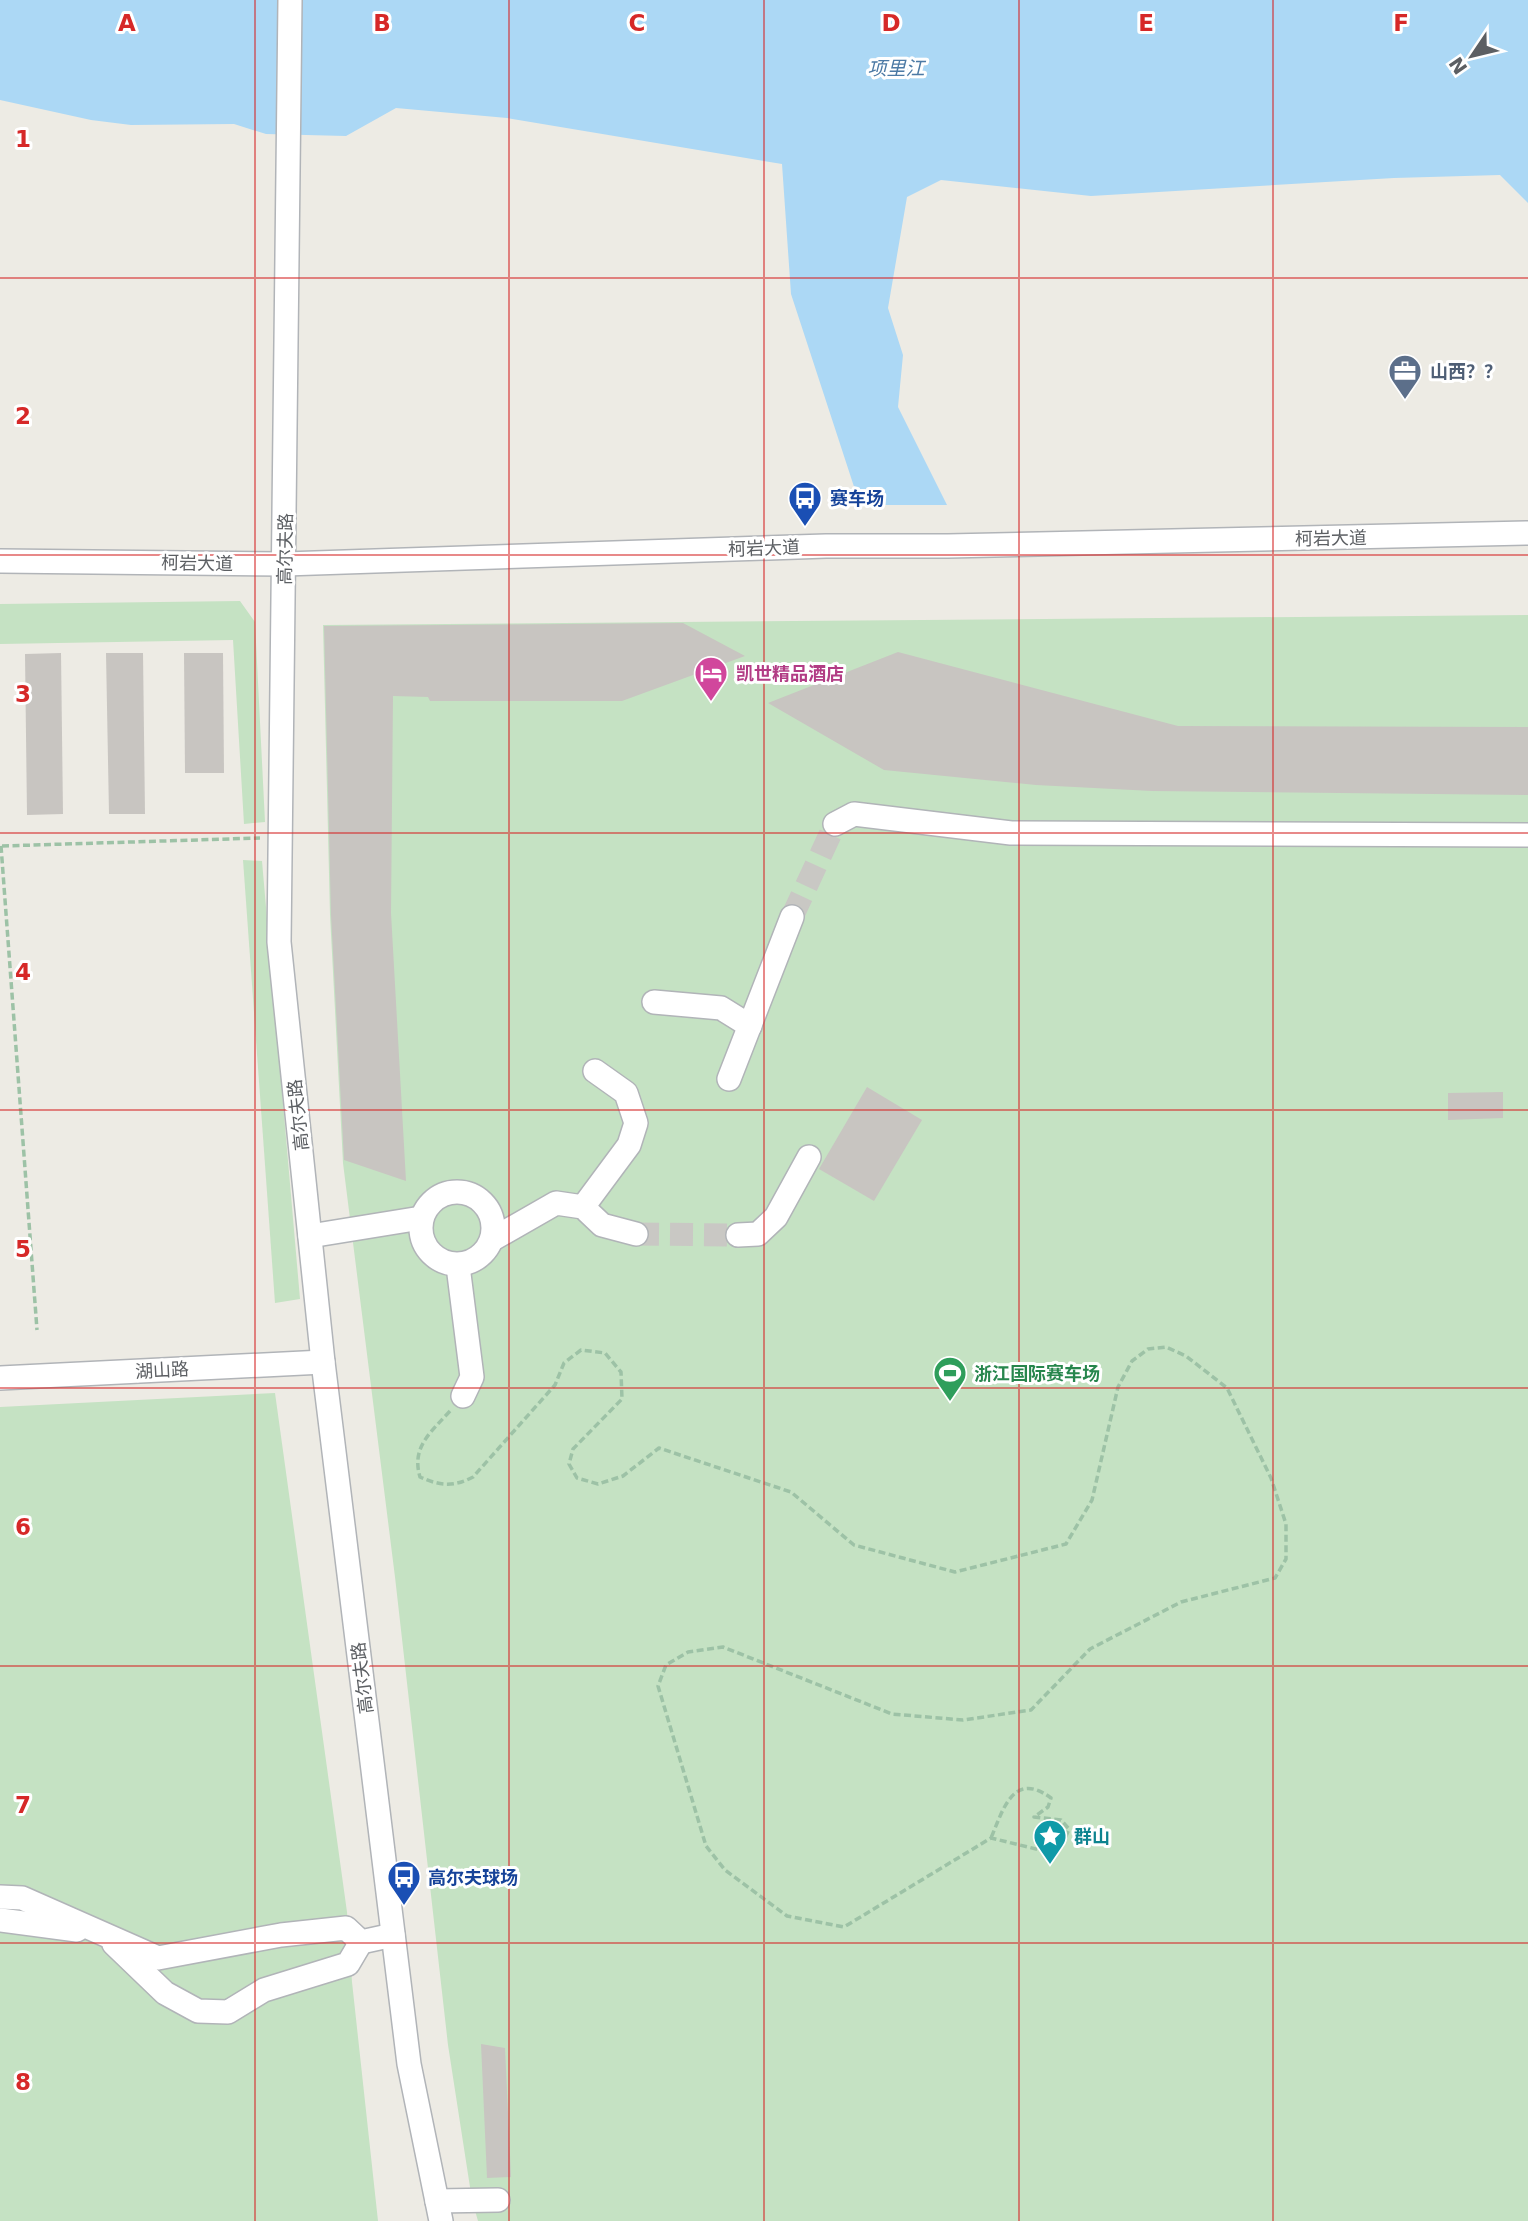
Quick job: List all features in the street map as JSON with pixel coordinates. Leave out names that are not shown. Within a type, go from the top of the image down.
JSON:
[{"type":"street","name":"高尔夫路","points":[[290,0],[279,942],[323,1362],[409,2064],[439,2211]]},
{"type":"street","name":"柯岩大道","points":[[0,561],[285,564],[826,546],[948,546],[1528,533]]},
{"type":"street","points":[[835,824],[854,814],[1011,834],[1528,835]]},
{"type":"street","points":[[729,1079],[792,918]]},
{"type":"street","points":[[654,1002],[721,1008],[750,1026]]},
{"type":"street","points":[[583,1207],[629,1145],[636,1123],[626,1093],[595,1071]]},
{"type":"street","points":[[738,1235],[758,1234],[776,1217],[808,1157]]},
{"type":"street","points":[[493,1239],[492,1216],[478,1197],[455,1191],[434,1199],[421,1218],[422,1241],[436,1259],[458,1266],[480,1258],[493,1239],[556,1203],[583,1207],[602,1226],[636,1234]]},
{"type":"street","points":[[310,1236],[421,1218]]},
{"type":"street","points":[[458,1266],[471,1377],[463,1396]]},
{"type":"street","name":"湖山路","points":[[0,1378],[323,1362]]},
{"type":"street","points":[[0,1897],[22,1898],[158,1958],[281,1935],[346,1928],[361,1942]]},
{"type":"street","points":[[0,1920],[103,1933],[165,1993],[198,2011],[228,2012],[264,1990],[348,1964],[361,1942],[393,1935]]},
{"type":"street","points":[[439,2211],[498,2200]]},
{"type":"path","points":[[37,1330],[1,846],[281,838]]},
{"type":"path","points":[[463,1396],[423,1442],[416,1462],[421,1477],[437,1485],[459,1484],[472,1477],[555,1385],[564,1363],[572,1356],[581,1350],[605,1353],[621,1372],[622,1399],[573,1449],[569,1464],[577,1478],[598,1483],[622,1476],[659,1448],[791,1492],[854,1545],[955,1572],[1066,1544],[1092,1500],[1118,1387],[1132,1361],[1148,1349],[1166,1348],[1186,1356],[1227,1388],[1272,1478],[1286,1524],[1286,1559],[1275,1578],[1181,1602],[1090,1649],[1031,1710],[963,1720],[892,1714],[723,1647],[688,1652],[666,1665],[658,1686],[706,1846],[725,1870],[788,1916],[844,1927],[991,1838],[1009,1796],[1023,1789],[1041,1791],[1051,1798],[1048,1807],[1034,1817],[1061,1820],[1069,1829],[1062,1846],[1044,1851],[991,1838]]},
{"type":"green space","points":[[240,601],[255,622],[265,822],[244,824],[233,640],[0,644],[0,604]]},
{"type":"green space","name":"浙江国际赛车场","points":[[1528,615],[1528,2221],[478,2221],[472,2200],[448,2045],[395,1577],[343,1163],[330,915],[323,625]]},
{"type":"green space","points":[[243,860],[262,861],[300,1299],[275,1303]]},
{"type":"green space","points":[[275,1393],[347,1912],[378,2221],[0,2221],[0,1407]]},
{"type":"water","name":"项里江","points":[[0,0],[1528,0],[1528,203],[1500,175],[1394,178],[1091,196],[941,180],[907,197],[888,308],[903,355],[898,407],[947,505],[860,505],[791,294],[782,164],[507,118],[396,108],[346,136],[266,134],[234,124],[131,125],[91,120],[0,100]]},
{"type":"building","points":[[683,623],[745,656],[622,701],[430,701],[428,697],[393,696],[391,913],[406,1181],[344,1160],[331,915],[324,626]]},
{"type":"building","points":[[898,652],[1178,726],[1528,727],[1528,795],[1152,791],[1036,785],[884,770],[768,703]]},
{"type":"building","points":[[61,653],[63,814],[27,815],[25,654]]},
{"type":"building","points":[[106,653],[143,653],[145,814],[109,814]]},
{"type":"building","points":[[184,653],[223,653],[224,773],[185,773]]},
{"type":"building","points":[[867,1087],[922,1120],[874,1201],[819,1169]]},
{"type":"building","points":[[1503,1092],[1503,1118],[1448,1120],[1448,1093]]},
{"type":"building","points":[[481,2044],[505,2048],[511,2177],[487,2178]]},
{"type":"tunnel","points":[[792,917],[835,824]]},
{"type":"tunnel","points":[[636,1234],[738,1235]]},
{"type":"place","name":"山西？？","points":[[1405,401]]},
{"type":"place","name":"赛车场","points":[[805,528]]},
{"type":"place","name":"凯世精品酒店","points":[[711,703]]},
{"type":"place","name":"浙江国际赛车场","points":[[950,1403]]},
{"type":"place","name":"群山","points":[[1050,1866]]},
{"type":"place","name":"高尔夫球场","points":[[404,1907]]}]
